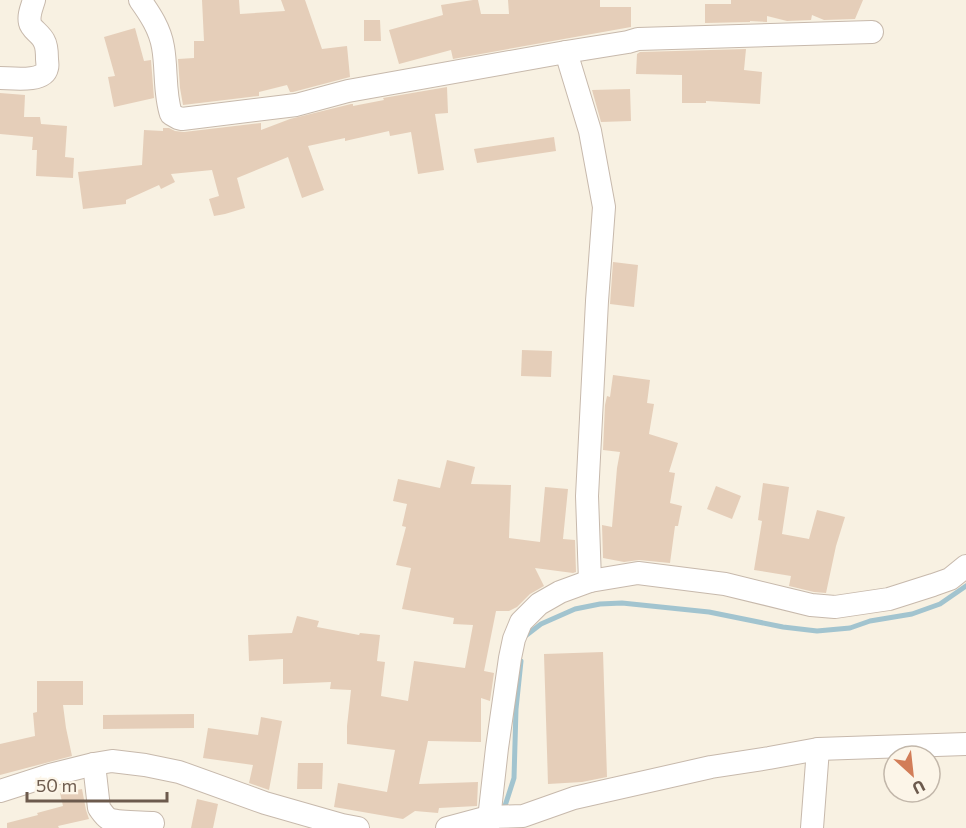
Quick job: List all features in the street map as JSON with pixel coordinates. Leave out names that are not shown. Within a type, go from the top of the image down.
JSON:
[{"type":"street","points":[[0,78],[29,79],[39,76],[48,68],[46,44],[30,22],[34,0]]},
{"type":"street","points":[[140,0],[153,18],[163,46],[168,102],[171,114],[178,118],[296,105],[348,91],[638,39],[872,32]]},
{"type":"street","points":[[566,52],[591,131],[604,207],[587,496],[590,581]]},
{"type":"street","points":[[491,820],[496,748],[514,639],[521,622],[539,604],[560,592],[590,581],[638,573],[725,584],[811,604],[836,607],[889,599],[950,579],[966,566]]},
{"type":"street","points":[[447,828],[523,816],[585,795],[711,767],[818,749],[966,744]]},
{"type":"street","points":[[812,828],[818,749]]},
{"type":"street","points":[[0,790],[50,775],[112,761],[178,772],[265,803],[358,828]]},
{"type":"street","points":[[94,764],[97,798],[103,814],[109,819],[153,823]]},
{"type":"building","points":[[202,0],[239,0],[240,14],[285,11],[281,0],[305,0],[322,49],[347,46],[350,77],[293,92],[290,92],[287,85],[259,92],[259,96],[183,105],[178,59],[194,58],[194,41],[204,41]]},
{"type":"building","points":[[478,0],[481,14],[509,14],[508,0],[600,0],[600,7],[631,7],[631,27],[453,59],[451,50],[399,64],[389,30],[443,15],[441,5]]},
{"type":"building","points":[[731,0],[863,0],[855,19],[824,20],[812,15],[811,20],[787,21],[767,16],[767,22],[705,23],[705,4],[731,4]]},
{"type":"building","points":[[364,20],[380,20],[381,41],[364,41]]},
{"type":"building","points":[[135,28],[144,61],[151,60],[154,98],[114,107],[108,77],[115,76],[104,37]]},
{"type":"building","points":[[746,49],[744,70],[762,72],[760,104],[706,101],[706,103],[682,103],[682,75],[636,74],[637,54],[640,52]]},
{"type":"building","points":[[447,87],[448,113],[435,114],[444,170],[418,174],[411,132],[390,136],[389,131],[345,141],[345,138],[308,146],[324,190],[302,198],[288,157],[237,178],[245,208],[225,214],[214,216],[209,199],[219,196],[212,170],[171,174],[175,182],[161,189],[159,185],[126,200],[126,204],[83,209],[78,172],[142,165],[144,130],[163,131],[163,128],[169,128],[184,132],[261,123],[261,130],[290,119],[351,104],[353,106],[384,100],[383,98]]},
{"type":"building","points":[[630,89],[631,121],[601,122],[592,90]]},
{"type":"building","points":[[0,93],[25,95],[24,117],[40,117],[41,124],[67,126],[65,157],[74,158],[73,178],[36,176],[37,150],[32,150],[33,137],[0,134]]},
{"type":"building","points":[[554,137],[556,151],[477,163],[474,149]]},
{"type":"building","points":[[613,262],[638,265],[634,307],[610,304]]},
{"type":"building","points":[[522,350],[552,351],[551,377],[521,376]]},
{"type":"building","points":[[613,375],[650,380],[647,403],[654,404],[649,434],[678,443],[669,472],[675,473],[670,503],[682,506],[678,526],[675,526],[670,563],[639,560],[624,562],[603,558],[602,525],[612,527],[620,452],[603,450],[605,405],[607,396],[610,397]]},
{"type":"building","points":[[447,460],[475,467],[471,484],[511,485],[509,538],[540,542],[545,487],[568,489],[563,539],[575,540],[576,572],[535,568],[544,586],[530,594],[517,607],[509,611],[496,611],[484,671],[494,673],[490,701],[481,698],[481,742],[428,741],[419,784],[478,782],[477,806],[439,808],[438,813],[415,811],[403,819],[334,807],[338,783],[387,792],[395,750],[347,744],[351,690],[330,689],[331,682],[283,684],[283,659],[249,661],[248,635],[292,633],[297,616],[319,621],[317,627],[359,635],[360,633],[380,635],[377,661],[385,662],[381,696],[408,701],[414,661],[465,668],[473,625],[453,624],[454,618],[402,609],[411,568],[396,565],[406,527],[402,526],[407,504],[393,501],[398,479],[440,488]]},
{"type":"building","points":[[763,483],[789,487],[782,534],[809,539],[817,510],[845,517],[826,593],[789,586],[791,576],[754,570],[762,521],[758,520]]},
{"type":"building","points":[[716,486],[741,496],[732,519],[707,509]]},
{"type":"building","points":[[603,652],[607,777],[582,782],[548,784],[544,654]]},
{"type":"building","points":[[37,681],[83,681],[83,705],[63,705],[72,756],[0,775],[0,744],[35,736],[33,713],[37,712]]},
{"type":"building","points":[[194,714],[194,728],[103,729],[103,715]]},
{"type":"building","points":[[261,717],[282,721],[269,790],[249,783],[253,765],[203,758],[208,728],[258,735]]},
{"type":"building","points":[[298,763],[323,763],[322,789],[297,789]]},
{"type":"building","points":[[82,789],[89,819],[58,826],[59,828],[7,828],[7,823],[63,806],[60,793]]},
{"type":"building","points":[[197,799],[218,804],[213,828],[191,828]]},
{"type":"waterway","points":[[524,637],[541,624],[575,609],[622,603],[709,612],[783,627],[817,631],[850,628],[870,621],[912,614],[940,604],[966,586]]},
{"type":"waterway","points":[[503,812],[514,778],[516,709],[521,661]]}]
